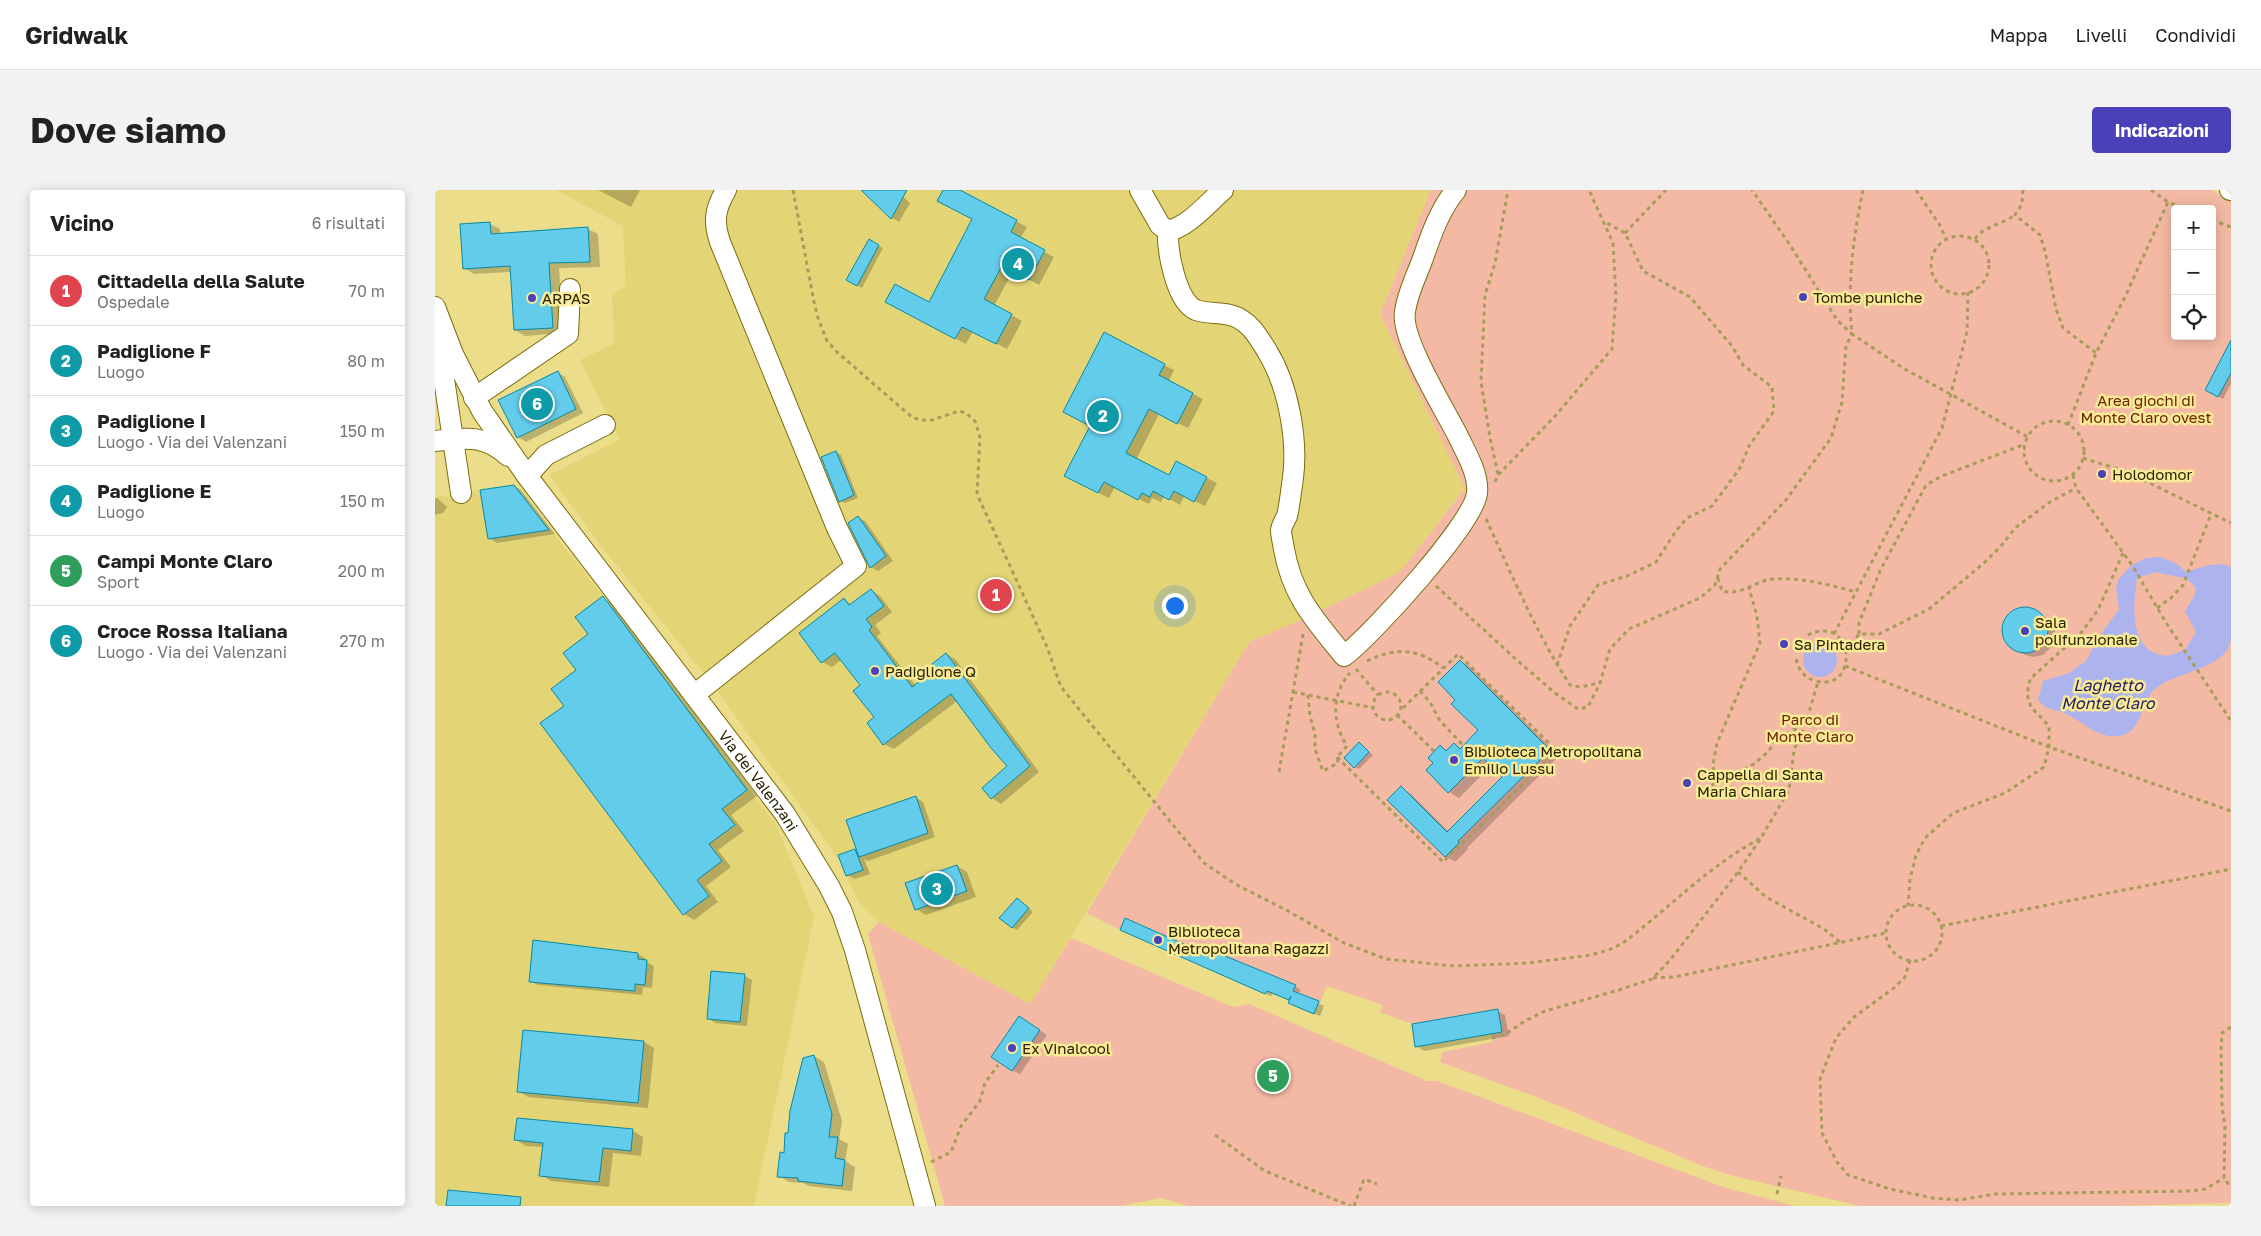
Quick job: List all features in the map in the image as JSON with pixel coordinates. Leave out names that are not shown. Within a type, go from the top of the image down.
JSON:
[{"type":"street","points":[[694,695],[856,566],[819,485],[715,228],[715,212],[725,190]]},
{"type":"street","points":[[1140,190],[1160,225],[1168,231],[1175,230],[1192,218],[1223,190]]},
{"type":"street","points":[[1168,231],[1167,248],[1170,262],[1189,306],[1197,310],[1231,315],[1246,322],[1255,332],[1277,368],[1289,413],[1294,462],[1287,514],[1281,530],[1293,586],[1311,616],[1344,656],[1369,634],[1423,574],[1473,508],[1477,493],[1475,476],[1467,457],[1415,352],[1406,328],[1404,312],[1430,237],[1450,197],[1456,190]]},
{"type":"street","points":[[478,405],[568,334],[570,289]]},
{"type":"street","name":"Via dei Valenzani","points":[[435,307],[453,354],[478,405],[527,476],[785,814],[811,854],[842,912],[855,950],[925,1206]]},
{"type":"street","points":[[435,317],[444,440],[461,493]]},
{"type":"street","points":[[444,440],[470,438],[492,443],[527,476],[546,455],[605,425]]},
{"type":"path","points":[[793,190],[814,302],[827,340],[838,353],[913,418],[929,421],[959,411],[966,413],[975,421],[980,437],[977,494],[1047,647],[1061,687],[1197,856],[1219,874],[1343,943],[1381,957],[1454,966],[1529,963],[1591,955],[1616,947],[1637,932],[1701,878],[1742,848],[1761,838]]},
{"type":"path","points":[[1498,475],[1481,381],[1485,295],[1495,263],[1508,190]]},
{"type":"path","points":[[1493,490],[1498,475],[1556,415],[1612,349],[1616,270],[1613,242],[1589,190]]},
{"type":"path","points":[[1625,233],[1666,190]]},
{"type":"path","points":[[1752,190],[1791,245],[1837,320],[1851,334],[1903,368],[2028,437]]},
{"type":"path","points":[[1423,574],[1555,694],[1578,709],[1588,707],[1600,683],[1610,649],[1629,629],[1700,598],[1715,586],[1720,569],[1786,500],[1831,438],[1842,402],[1845,346],[1851,334],[1849,305],[1854,231],[1863,190]]},
{"type":"path","points":[[1916,190],[1941,227],[1946,240]]},
{"type":"path","points":[[1975,240],[1979,232],[2006,221],[2015,215],[2022,204],[2023,190]]},
{"type":"path","points":[[2151,190],[2175,205]]},
{"type":"path","points":[[2068,424],[2096,353],[2125,297],[2168,202]]},
{"type":"path","points":[[2015,215],[2039,235],[2045,251],[2056,309],[2063,328],[2096,353]]},
{"type":"path","points":[[2216,221],[2231,227]]},
{"type":"path","points":[[1557,665],[1570,626],[1598,585],[1627,576],[1657,562],[1675,531],[1687,518],[1712,506],[1740,468],[1749,446],[1774,410],[1772,387],[1743,365],[1732,346],[1690,297],[1643,271],[1625,233],[1605,222]]},
{"type":"path","points":[[1955,236],[1965,236],[1975,240],[1987,253],[1988,270],[1979,286],[1968,292],[1953,293],[1944,289],[1932,274],[1933,254],[1938,246],[1946,240],[1955,236]]},
{"type":"path","points":[[1834,634],[1942,428],[1967,332],[1968,292]]},
{"type":"path","points":[[2059,421],[2068,424],[2076,430],[2082,439],[2084,448],[2083,458],[2079,468],[2073,475],[2055,481],[2037,475],[2026,460],[2025,450],[2028,437],[2039,426],[2048,422],[2059,421]]},
{"type":"path","points":[[1846,650],[1859,634],[1859,623],[1880,571],[1926,485],[1942,476],[2003,452],[2020,446],[2025,450]]},
{"type":"path","points":[[2083,458],[2127,472],[2231,523]]},
{"type":"path","points":[[2073,475],[2076,488],[2132,566],[2157,608],[2231,721]]},
{"type":"path","points":[[1859,634],[1879,634],[1929,609],[1984,563],[2002,546],[2015,528],[2050,502],[2076,488]]},
{"type":"path","points":[[1484,514],[1522,599],[1557,665],[1570,685],[1580,686],[1600,683]]},
{"type":"path","points":[[2157,608],[2179,590],[2211,514]]},
{"type":"path","points":[[1908,906],[1910,879],[1916,855],[1925,838],[1953,813],[2005,794],[2044,767],[2049,747],[2049,726],[2031,706],[2027,694],[2030,679],[2081,634],[2098,610],[2123,553]]},
{"type":"path","points":[[1717,578],[1722,590],[1731,593],[1772,579],[1812,581],[1857,592]]},
{"type":"path","points":[[1715,783],[1713,764],[1717,743],[1760,642],[1757,616],[1749,588]]},
{"type":"path","points":[[1279,772],[1304,628]]},
{"type":"path","points":[[1796,659],[1803,674],[1818,682],[1834,679],[1845,666],[1846,650],[1843,642],[1834,634],[1822,631],[1806,636]]},
{"type":"path","points":[[1337,757],[1347,746],[1341,737],[1337,723],[1336,702],[1345,678],[1355,668],[1390,652],[1417,652],[1431,658],[1443,668]]},
{"type":"path","points":[[1337,757],[1443,862],[1557,751],[1458,654],[1419,691],[1397,716],[1391,719],[1378,716],[1374,708],[1378,695]]},
{"type":"path","points":[[1845,666],[2049,747],[2231,811]]},
{"type":"path","points":[[1355,668],[1378,695]]},
{"type":"path","points":[[1652,978],[1671,959],[1738,872],[1761,838],[1789,790],[1793,750],[1806,722],[1818,682]]},
{"type":"path","points":[[1419,691],[1430,702],[1439,721],[1463,745]]},
{"type":"path","points":[[1293,692],[1374,708]]},
{"type":"path","points":[[1378,695],[1387,692],[1395,694],[1400,701],[1401,710]]},
{"type":"path","points":[[1308,695],[1310,716],[1315,734],[1315,748],[1323,771],[1338,763],[1337,757]]},
{"type":"path","points":[[1397,716],[1434,751]]},
{"type":"path","points":[[1699,795],[1715,783],[1754,764],[1768,752],[1777,739],[1806,722]]},
{"type":"path","points":[[1941,926],[2231,869]]},
{"type":"path","points":[[1738,872],[1765,897],[1824,930],[1840,943]]},
{"type":"path","points":[[1908,906],[1925,907],[1933,912],[1941,926],[1942,935],[1935,952],[1919,960],[1901,957],[1893,951],[1888,943],[1886,934],[1890,919],[1901,908],[1908,906]]},
{"type":"path","points":[[1492,1038],[1507,1033],[1525,1020],[1545,1011],[1619,990],[1652,978],[1674,977],[1886,934]]},
{"type":"path","points":[[1910,960],[1905,976],[1894,988],[1854,1017],[1836,1038],[1820,1079],[1822,1133],[1837,1162],[1849,1175],[1890,1189],[1933,1198],[1959,1200],[1995,1194],[2191,1191],[2205,1189],[2224,1178]]},
{"type":"path","points":[[2231,1027],[2223,1033],[2221,1048],[2222,1107],[2225,1127],[2224,1178],[2231,1188]]},
{"type":"path","points":[[928,1163],[942,1158],[951,1152],[961,1126],[980,1100],[985,1084],[998,1065]]},
{"type":"path","points":[[1215,1135],[1265,1171],[1353,1206],[1364,1179],[1377,1184]]},
{"type":"path","points":[[1777,1194],[1781,1176]]},
{"type":"shaded area","points":[[556,190],[1431,190],[1380,314],[1465,487],[1400,572],[1303,619],[1249,642],[1030,1005],[879,922],[861,904],[842,866],[829,846],[713,685],[602,547],[549,475],[620,439],[580,360],[614,344],[612,295],[626,286],[623,226]]},
{"type":"shaded area","points":[[514,485],[603,596],[776,825],[814,917],[754,1206],[435,1206],[435,497]]},
{"type":"green space","name":"Parco di Monte Claro","points":[[1431,190],[2211,190],[2231,202],[2231,1203],[2116,1206],[1860,1206],[1730,1175],[1705,1167],[1542,1099],[1440,1062],[1443,1052],[1492,1042],[1491,1034],[1502,1032],[1497,1009],[1412,1024],[1380,1012],[1383,1005],[1327,986],[1319,1005],[1318,1001],[1293,991],[1295,985],[1279,977],[1278,980],[1208,949],[1206,954],[1126,918],[1120,930],[1087,913],[1249,642],[1303,619],[1400,572],[1465,488],[1380,314]]},
{"type":"green space","points":[[879,922],[1030,1004],[1071,938],[1233,1007],[1249,1004],[1427,1081],[1437,1081],[1726,1188],[1795,1206],[1189,1206],[1161,1198],[1120,1206],[945,1206],[868,934]]},
{"type":"water","name":"Laghetto Monte Claro","points":[[2161,557],[2177,564],[2186,572],[2215,564],[2231,567],[2231,639],[2227,650],[2212,663],[2170,680],[2153,691],[2133,729],[2120,736],[2104,735],[2071,716],[2047,708],[2038,700],[2043,681],[2069,673],[2086,661],[2099,637],[2119,609],[2116,589],[2118,580],[2132,565],[2146,558]],"holes":[[[2156,572],[2183,578],[2192,583],[2196,588],[2195,595],[2185,611],[2196,632],[2185,650],[2168,656],[2149,650],[2143,643],[2136,626],[2134,606],[2137,578]]]},
{"type":"water","points":[[1820,643],[1832,648],[1837,660],[1832,672],[1820,677],[1808,672],[1803,660],[1808,648]]},
{"type":"building","points":[[861,190],[907,190],[891,219]]},
{"type":"building","points":[[943,190],[960,190],[1017,220],[1011,232],[1045,250],[1029,280],[1002,266],[984,299],[1012,314],[996,344],[962,327],[955,339],[885,302],[895,284],[929,302],[972,219],[937,201]]},
{"type":"building","name":"ARPAS","points":[[490,222],[491,234],[588,227],[590,262],[549,263],[553,328],[514,330],[510,266],[463,269],[460,224]]},
{"type":"building","points":[[869,239],[879,245],[857,286],[846,280]]},
{"type":"building","points":[[1104,332],[1165,364],[1159,375],[1193,393],[1177,424],[1149,409],[1126,453],[1169,475],[1176,461],[1207,477],[1194,502],[1174,491],[1169,500],[1153,491],[1150,497],[1142,493],[1138,500],[1104,482],[1098,493],[1064,476],[1090,426],[1063,412]]},
{"type":"building","points":[[2231,340],[2231,373],[2218,397],[2205,390]]},
{"type":"building","points":[[558,371],[576,409],[517,438],[498,400]]},
{"type":"building","points":[[836,451],[854,495],[839,502],[821,457]]},
{"type":"building","points":[[514,485],[549,530],[488,539],[480,490]]},
{"type":"building","points":[[858,516],[886,556],[870,568],[848,523]]},
{"type":"building","name":"Padiglione Q","points":[[871,589],[884,606],[866,619],[872,627],[869,630],[912,687],[936,669],[932,664],[946,653],[1030,766],[991,799],[982,788],[1007,766],[991,748],[951,694],[883,745],[867,723],[874,717],[853,691],[860,685],[835,653],[821,663],[799,633],[844,598],[849,605]]},
{"type":"building","points":[[603,596],[747,790],[722,809],[735,825],[709,844],[722,861],[697,880],[709,896],[683,915],[540,723],[564,706],[551,689],[576,670],[563,653],[588,634],[575,617]]},
{"type":"building","name":"Sala polifunzionale","points":[[2030,607],[2042,613],[2047,621],[2047,639],[2042,647],[2034,652],[2020,653],[2008,647],[2003,639],[2002,625],[2008,613],[2016,608]]},
{"type":"building","name":"Biblioteca Metropolitana Emilio Lussu","points":[[1460,660],[1550,750],[1458,841],[1459,843],[1445,857],[1387,800],[1401,786],[1447,832],[1502,777],[1483,758],[1448,793],[1426,770],[1433,763],[1428,758],[1440,745],[1446,751],[1454,743],[1460,749],[1478,730],[1451,704],[1455,700],[1438,682]]},
{"type":"building","points":[[1359,742],[1369,752],[1354,768],[1344,758]]},
{"type":"building","points":[[916,796],[928,833],[859,857],[846,820]]},
{"type":"building","points":[[855,849],[863,870],[846,876],[838,855]]},
{"type":"building","points":[[957,865],[967,891],[915,910],[905,883]]},
{"type":"building","points":[[1017,898],[1029,908],[1012,928],[999,918]]},
{"type":"building","points":[[1125,918],[1206,954],[1208,949],[1296,985],[1293,991],[1319,1001],[1314,1014],[1288,1003],[1291,996],[1289,1000],[1267,991],[1265,994],[1120,930]]},
{"type":"building","points":[[533,940],[638,953],[638,959],[647,960],[645,985],[635,984],[635,991],[529,982]]},
{"type":"building","points":[[711,971],[745,974],[740,1022],[707,1019]]},
{"type":"building","points":[[1498,1009],[1502,1032],[1415,1047],[1412,1024]]},
{"type":"building","name":"Ex Vinalcool","points":[[1019,1016],[1040,1030],[1012,1071],[991,1057]]},
{"type":"building","points":[[523,1030],[644,1041],[638,1103],[517,1092]]},
{"type":"building","points":[[814,1055],[832,1114],[829,1137],[838,1137],[835,1158],[845,1160],[842,1186],[798,1181],[798,1178],[777,1177],[780,1152],[784,1153],[785,1133],[788,1133],[790,1111],[803,1058]]},
{"type":"building","points":[[517,1118],[633,1129],[631,1151],[603,1148],[599,1182],[539,1176],[543,1143],[514,1140]]},
{"type":"building","points":[[448,1190],[521,1197],[520,1206],[446,1206]]},
{"type":"place","name":"Padiglione E","points":[[1018,264]]},
{"type":"place","name":"Tombe puniche","points":[[1803,297]]},
{"type":"place","name":"ARPAS","points":[[532,298]]},
{"type":"place","name":"Croce Rossa Italiana","points":[[537,404]]},
{"type":"place","name":"Padiglione F","points":[[1103,416]]},
{"type":"place","name":"Holodomor","points":[[2102,474]]},
{"type":"place","name":"Cittadella della Salute","points":[[996,595]]},
{"type":"place","name":"Sala polifunzionale","points":[[2025,631]]},
{"type":"place","name":"Sa Pintadera","points":[[1784,644]]},
{"type":"place","name":"Padiglione Q","points":[[875,671]]},
{"type":"place","name":"Biblioteca Metropolitana Emilio Lussu","points":[[1454,760]]},
{"type":"place","name":"Cappella di Santa Maria Chiara","points":[[1687,783]]},
{"type":"place","name":"Padiglione I","points":[[937,889]]},
{"type":"place","name":"Biblioteca Metropolitana Ragazzi","points":[[1158,940]]},
{"type":"place","name":"Ex Vinalcool","points":[[1012,1048]]},
{"type":"place","name":"Campi Monte Claro","points":[[1273,1076]]},
{"type":"park label","name":"Area giochi di Monte Claro ovest","points":[[2146,408]]}]
